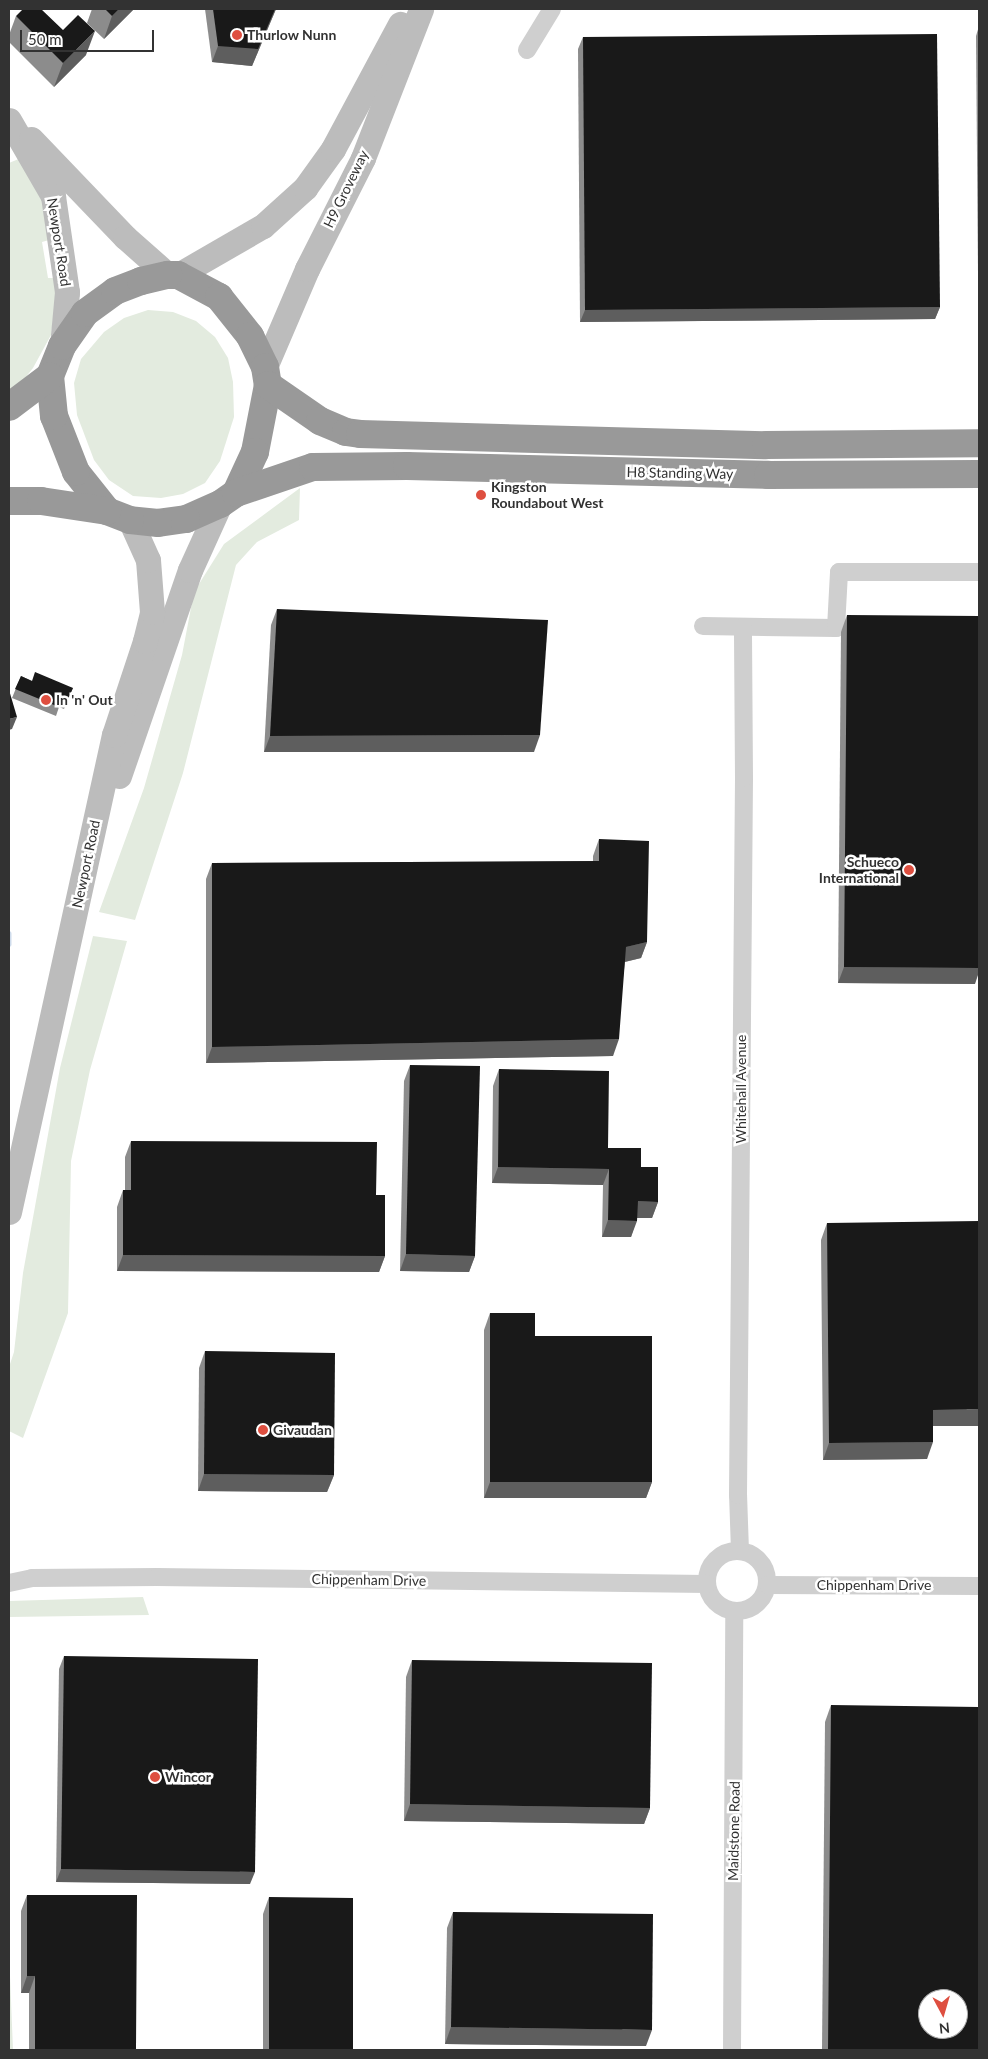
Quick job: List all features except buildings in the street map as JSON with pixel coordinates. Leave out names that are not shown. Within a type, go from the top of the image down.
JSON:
[{"type":"highway","points":[[118,516],[76,472],[54,416],[50,376],[62,346],[85,313],[115,291],[141,281],[173,275],[219,297],[250,336],[266,376],[320,421],[346,432],[411,437],[766,445],[979,444]]},
{"type":"highway","points":[[9,407],[50,376]]},
{"type":"highway","points":[[228,498],[255,452],[266,376]]},
{"type":"highway","name":"H8 Standing Way","points":[[118,516],[158,523],[186,519],[228,498],[313,467],[407,466],[768,475],[979,474]]},
{"type":"highway","points":[[9,501],[41,501],[118,516]]},
{"type":"street","name":"H9 Groveway","points":[[173,275],[263,226],[305,188],[333,149],[410,9]]},
{"type":"street","name":"H9 Groveway","points":[[266,376],[307,270],[363,158],[421,9]]},
{"type":"street","points":[[527,50],[552,9]]},
{"type":"street","name":"Newport Road","points":[[9,115],[125,237],[173,275]]},
{"type":"street","name":"Newport Road","points":[[9,120],[53,196],[68,292],[62,346]]},
{"type":"street","points":[[74,919],[133,732],[185,584],[228,498]]},
{"type":"street","name":"Newport Road","points":[[9,1212],[114,735],[145,641],[152,612],[148,560],[118,516]]},
{"type":"street","points":[[703,626],[836,628],[839,572],[979,572]]},
{"type":"street","name":"Whitehall Avenue","points":[[740,1551],[738,1495],[744,778],[743,626]]},
{"type":"street","points":[[731,1551],[740,1551],[748,1552],[761,1562],[765,1569],[768,1585],[760,1602],[744,1611],[734,1612],[726,1610],[713,1599],[707,1584],[710,1567],[716,1560],[731,1551]]},
{"type":"street","name":"Chippenham Drive","points":[[9,1569],[32,1578]]},
{"type":"street","name":"Chippenham Drive","points":[[9,1583],[32,1578],[167,1577],[707,1584]]},
{"type":"street","name":"Chippenham Drive","points":[[768,1585],[979,1586]]},
{"type":"street","name":"Maidstone Road","points":[[732,2050],[734,1612]]},
{"type":"shaded area","points":[[21,158],[47,200],[56,238],[42,242],[48,278],[58,278],[51,335],[33,368],[9,398],[9,163]]},
{"type":"shaded area","points":[[148,310],[173,312],[196,321],[215,337],[228,358],[233,382],[234,417],[220,461],[205,483],[183,494],[161,498],[133,496],[109,480],[94,460],[77,415],[74,383],[81,359],[104,332],[124,318]]},
{"type":"shaded area","points":[[300,488],[299,520],[257,542],[236,565],[183,773],[135,920],[99,912],[144,788],[182,655],[194,592],[224,544]]},
{"type":"shaded area","points":[[93,936],[127,941],[90,1070],[71,1161],[68,1313],[23,1438],[9,1431],[9,1367],[14,1352],[23,1273],[60,1068]]},
{"type":"shaded area","points":[[143,1597],[149,1615],[9,1617],[9,1601]]},
{"type":"shaded area","points":[[9,1951],[13,2050],[9,2050]]},
{"type":"waterway","points":[[9,934],[9,944]]},
{"type":"place","name":"Thurlow Nunn","points":[[237,35]]},
{"type":"place","name":"Kingston Roundabout West","points":[[481,495]]},
{"type":"place","name":"In 'n' Out","points":[[46,700]]},
{"type":"place","name":"Schueco International","points":[[909,870]]},
{"type":"place","name":"Givaudan","points":[[263,1430]]},
{"type":"place","name":"Wincor","points":[[155,1777]]}]
